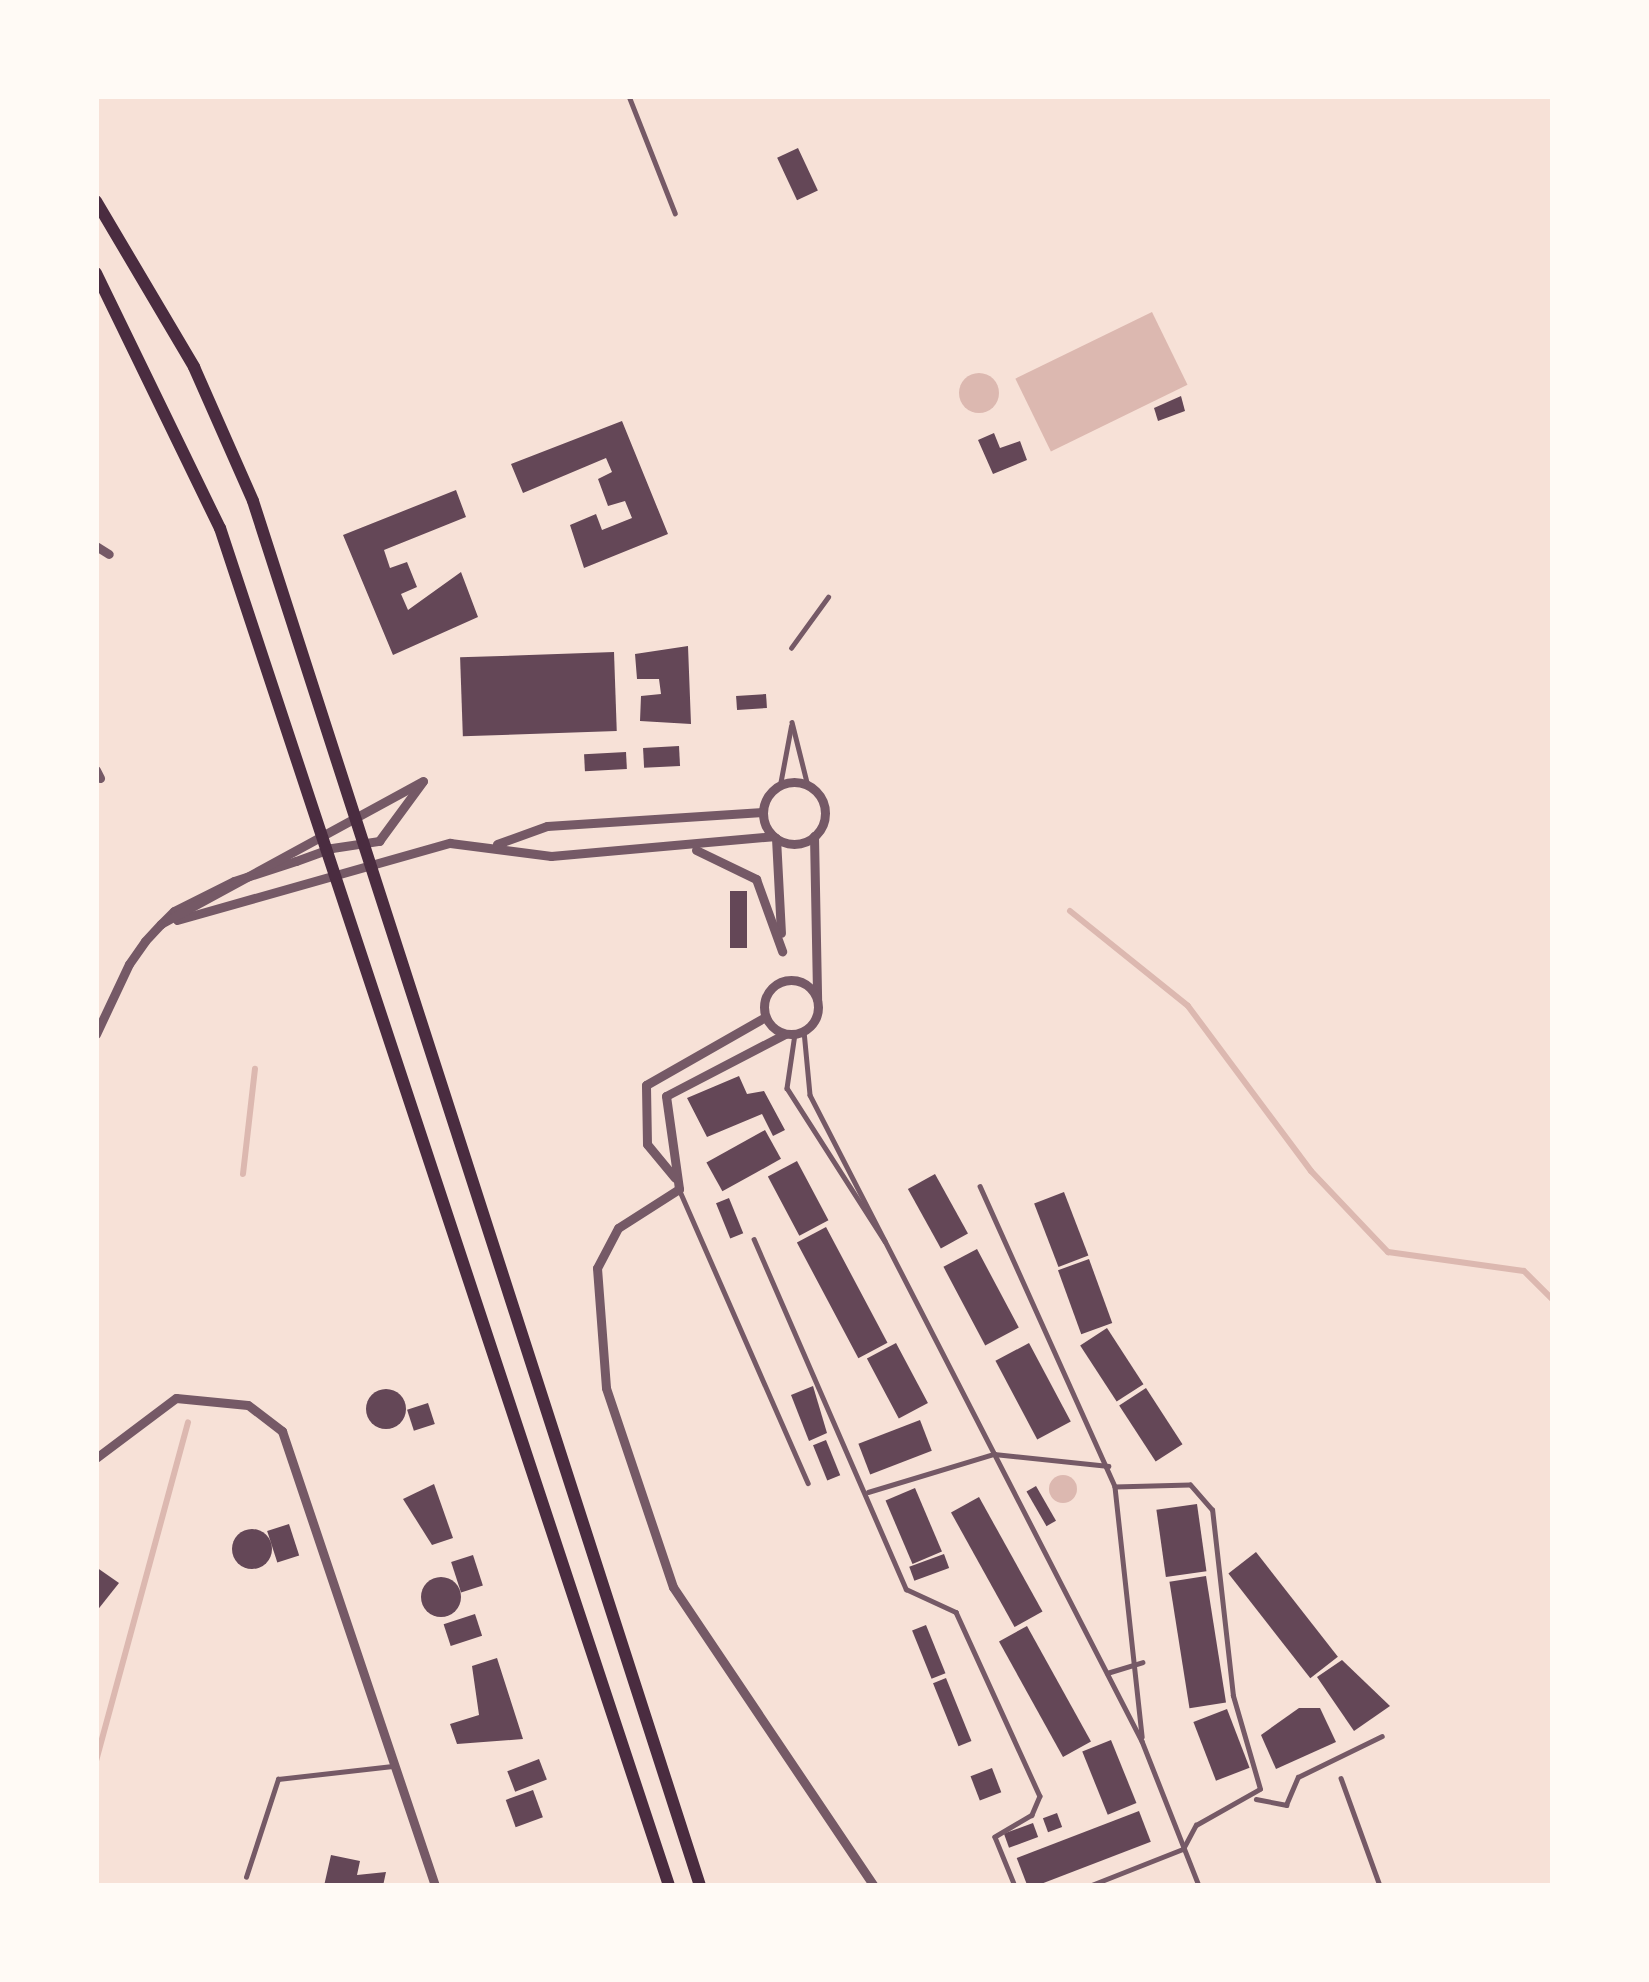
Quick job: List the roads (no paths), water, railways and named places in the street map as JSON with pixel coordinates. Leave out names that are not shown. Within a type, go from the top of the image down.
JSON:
[{"type":"main road","points":[[96,201],[226,434],[366,841],[700,1886]]},
{"type":"main road","points":[[96,273],[196,468],[332,848],[669,1886]]},
{"type":"street","points":[[96,546],[109,554]]},
{"type":"street","points":[[96,1034],[161,924],[212,889],[332,848],[379,841],[422,781],[161,924]]},
{"type":"street","points":[[677,1184],[666,1096],[795,1033],[817,1000],[814,836],[824,809],[808,786],[780,785],[763,812]]},
{"type":"street","points":[[763,812],[775,837],[784,981]]},
{"type":"street","points":[[497,844],[547,826],[763,812]]},
{"type":"street","points":[[161,924],[450,843],[497,844],[551,856],[814,836]]},
{"type":"street","points":[[691,848],[756,879],[782,951]]},
{"type":"street","points":[[784,981],[817,1000]]},
{"type":"street","points":[[765,1017],[765,999],[784,981]]},
{"type":"street","points":[[765,1017],[795,1033]]},
{"type":"street","points":[[677,1184],[647,1144],[646,1085],[765,1017]]},
{"type":"street","points":[[677,1184],[618,1228],[599,1256],[622,1457],[673,1587],[874,1886]]},
{"type":"street","points":[[96,1458],[152,1407],[201,1394],[248,1405],[282,1431],[435,1886]]},
{"type":"lane","points":[[629,96],[675,213]]},
{"type":"lane","points":[[791,648],[828,597]]},
{"type":"lane","points":[[780,785],[792,722],[808,786]]},
{"type":"lane","points":[[795,1033],[810,1094],[1142,1742],[1199,1886]]},
{"type":"lane","points":[[795,1033],[792,1100],[889,1245]]},
{"type":"lane","points":[[792,1100],[810,1094]]},
{"type":"lane","points":[[677,1184],[808,1483]]},
{"type":"lane","points":[[980,1186],[1115,1487],[1142,1662],[1142,1742]]},
{"type":"lane","points":[[754,1239],[906,1589],[956,1612],[1040,1796],[1032,1815],[995,1837],[1015,1886]]},
{"type":"lane","points":[[866,1493],[994,1454],[1108,1466]]},
{"type":"lane","points":[[1115,1487],[1190,1485],[1212,1510],[1256,1799]]},
{"type":"lane","points":[[1105,1674],[1142,1662]]},
{"type":"lane","points":[[1089,1886],[1183,1849],[1196,1825],[1256,1799],[1286,1805],[1298,1778],[1382,1736]]},
{"type":"lane","points":[[245,1877],[278,1779],[397,1765]]},
{"type":"lane","points":[[1341,1778],[1380,1886]]},
{"type":"waterway","points":[[1070,911],[1188,1006],[1311,1171],[1388,1252],[1524,1271],[1553,1300]]},
{"type":"waterway","points":[[243,1174],[255,1069]]},
{"type":"waterway","points":[[96,1761],[188,1422]]}]
